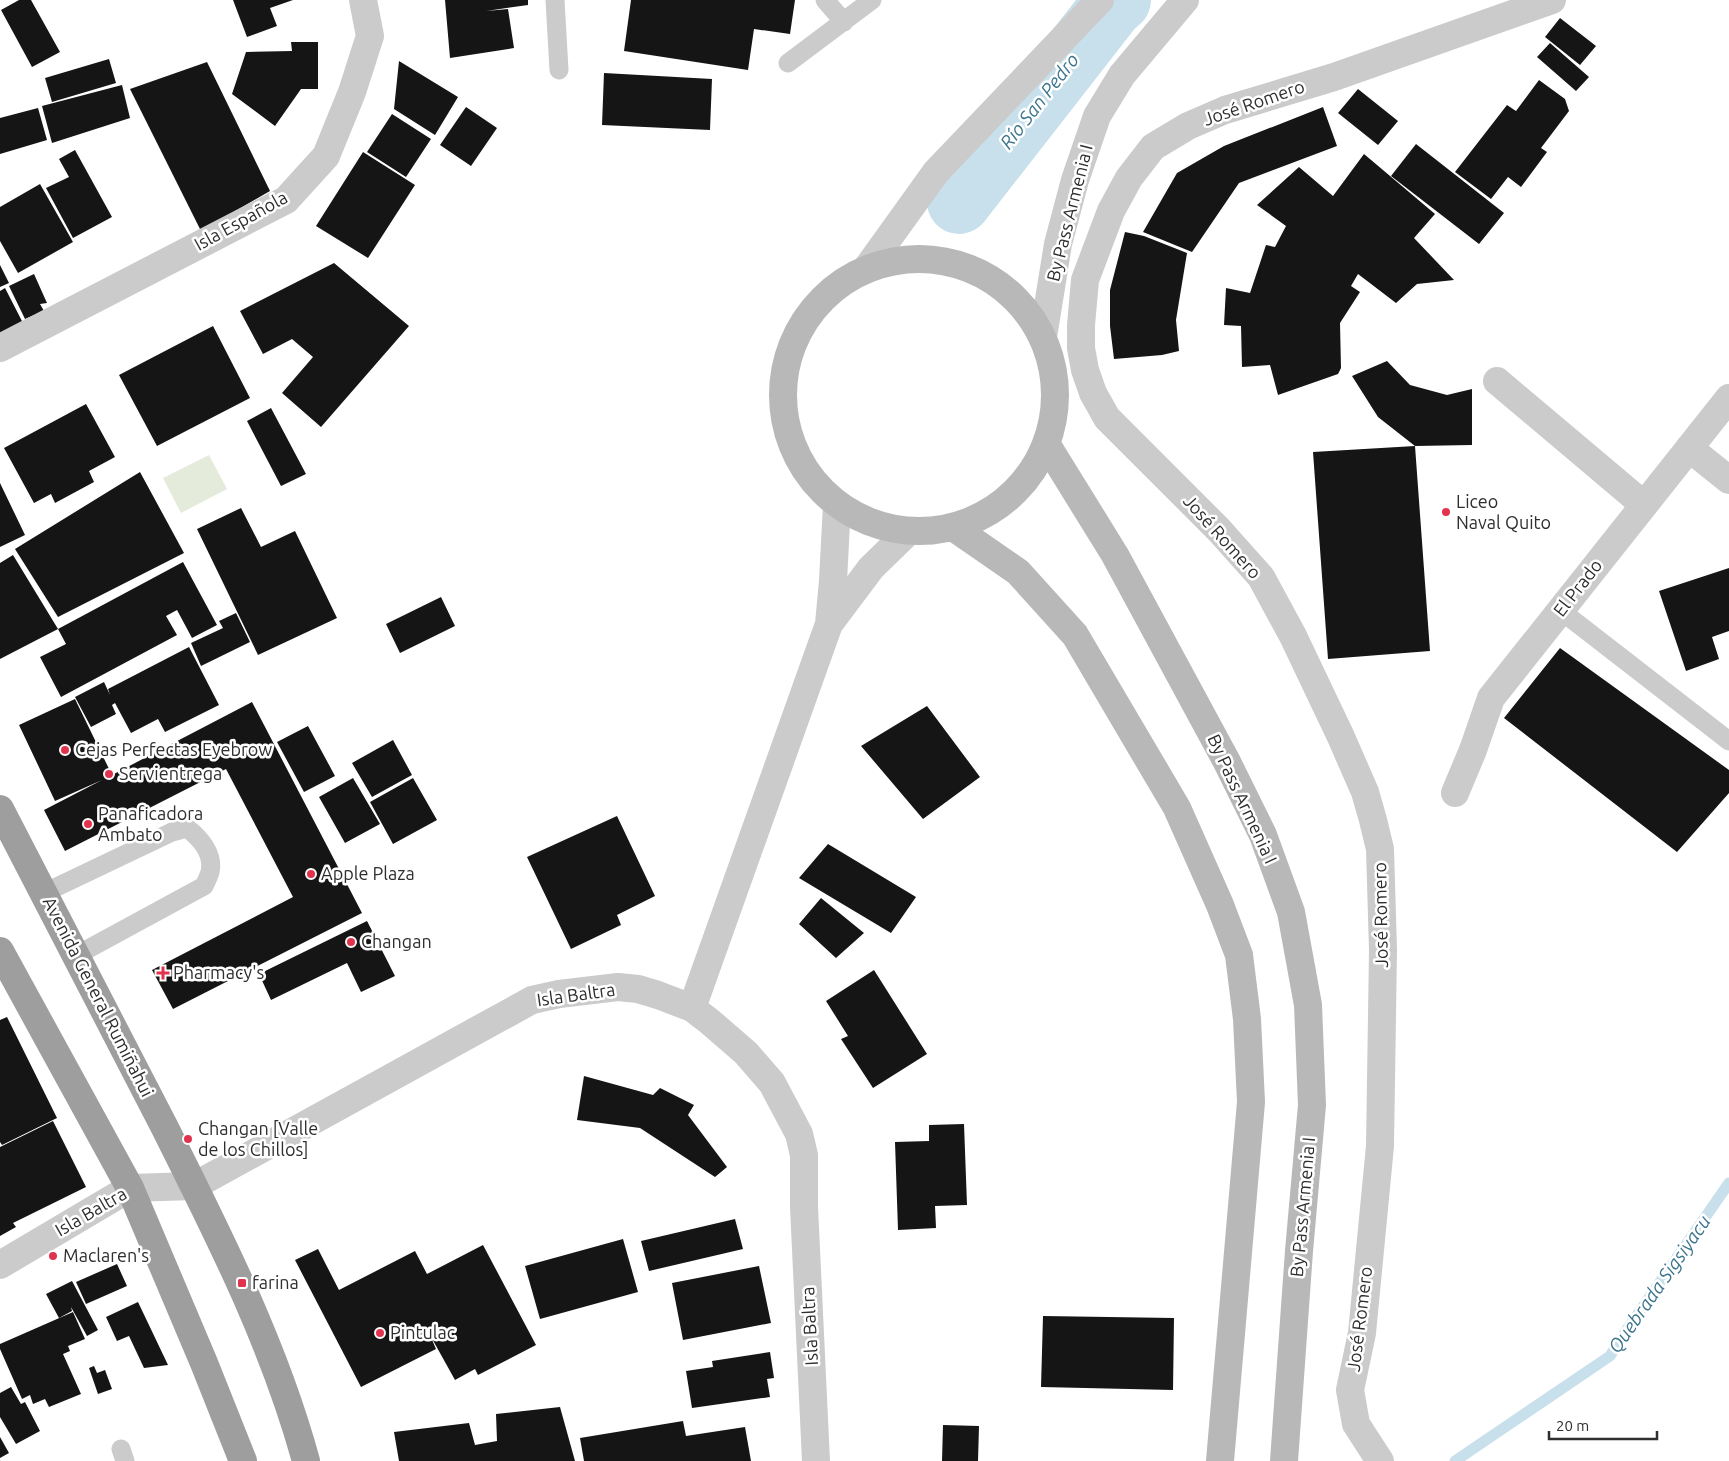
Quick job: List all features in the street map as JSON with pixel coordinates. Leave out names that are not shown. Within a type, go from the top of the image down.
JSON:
[{"type":"highway","name":"Avenida General Rumiñahui","points":[[0,809],[77,955],[242,1283],[275,1369],[306,1461]]},
{"type":"highway","points":[[0,951],[130,1188],[243,1461]]},
{"type":"main road","points":[[908,259],[949,262],[988,277],[1020,303],[1043,336],[1052,363],[1056,391],[1054,419],[1047,446],[1035,468],[1019,489],[1000,506],[978,518],[953,527],[909,531],[871,522],[837,504],[808,474],[789,438],[782,398],[787,357],[804,320],[815,307],[832,289],[867,268],[908,259]]},
{"type":"main road","name":"By Pass Armenia I","points":[[1047,446],[1115,555],[1226,762],[1263,835],[1291,912],[1308,1006],[1312,1105],[1284,1461]]},
{"type":"main road","points":[[953,527],[1018,572],[1075,635],[1177,808],[1220,905],[1239,955],[1247,1019],[1252,1102],[1220,1461]]},
{"type":"street","name":"Isla Española","points":[[0,348],[286,200],[326,156],[352,92],[370,36],[364,0]]},
{"type":"street","points":[[867,268],[936,172],[1100,0]]},
{"type":"street","name":"By Pass Armenia I","points":[[1043,336],[1058,244],[1075,180],[1097,116],[1122,75],[1185,0]]},
{"type":"street","name":"José Romero","points":[[1380,1461],[1356,1424],[1350,1390],[1362,1333],[1380,1146],[1383,950],[1380,849],[1374,820],[1365,792],[1341,737],[1293,636],[1261,577],[1219,530],[1107,418],[1102,409],[1085,370],[1081,348],[1085,280],[1111,211],[1129,178],[1153,147],[1188,126],[1225,110],[1334,78],[1552,0]]},
{"type":"street","points":[[1497,380],[1644,505]]},
{"type":"street","name":"El Prado","points":[[1455,793],[1473,750],[1491,698],[1729,398]]},
{"type":"street","points":[[1689,448],[1729,480]]},
{"type":"street","points":[[692,1008],[829,624],[837,504]]},
{"type":"street","points":[[829,624],[871,568],[909,531]]},
{"type":"street","name":"Isla Baltra","points":[[0,1265],[130,1188],[194,1186],[532,1000],[559,994],[618,987],[638,989],[692,1008],[746,1053],[772,1083],[799,1134],[804,1155],[804,1216],[816,1461]]},
{"type":"lane","points":[[555,0],[559,70]]},
{"type":"lane","points":[[825,0],[844,22]]},
{"type":"lane","points":[[788,63],[872,0]]},
{"type":"lane","points":[[1560,610],[1729,741]]},
{"type":"lane","points":[[44,893],[172,832],[187,828],[199,837],[209,855],[211,871],[204,886],[77,955]]},
{"type":"green space","points":[[209,455],[227,489],[181,513],[163,478]]},
{"type":"building","points":[[19,0],[31,0],[60,52],[32,67],[1,10]]},
{"type":"building","points":[[233,0],[293,0],[270,8],[277,26],[247,37]]},
{"type":"building","points":[[445,0],[528,0],[528,5],[486,11],[508,9],[514,48],[450,58]]},
{"type":"building","points":[[631,0],[795,0],[790,34],[754,29],[748,70],[624,51]]},
{"type":"building","points":[[1560,18],[1596,46],[1580,65],[1545,37]]},
{"type":"building","points":[[291,42],[318,42],[318,89],[301,89],[275,126],[232,94],[246,52],[292,51]]},
{"type":"building","points":[[1550,43],[1589,77],[1576,91],[1537,57]]},
{"type":"building","points":[[109,59],[116,83],[52,102],[45,78]]},
{"type":"building","points":[[399,61],[458,97],[435,135],[394,109]]},
{"type":"building","points":[[207,62],[270,191],[201,231],[130,89]]},
{"type":"building","points":[[604,73],[712,79],[710,130],[602,125]]},
{"type":"building","points":[[1539,80],[1565,99],[1569,111],[1541,148],[1547,152],[1521,187],[1508,177],[1491,199],[1455,172],[1507,105],[1516,111]]},
{"type":"building","points":[[122,85],[130,118],[52,143],[42,106]]},
{"type":"building","points":[[1358,89],[1398,121],[1378,145],[1338,113]]},
{"type":"building","points":[[466,107],[497,128],[471,166],[440,145]]},
{"type":"building","points":[[1323,107],[1337,146],[1239,183],[1192,252],[1143,232],[1177,173],[1224,146]]},
{"type":"building","points":[[38,108],[47,140],[0,154],[0,118]]},
{"type":"building","points":[[392,114],[431,139],[406,177],[367,152]]},
{"type":"building","points":[[1416,144],[1504,213],[1479,244],[1391,176]]},
{"type":"building","points":[[75,150],[112,217],[73,238],[46,188],[69,177],[59,159]]},
{"type":"building","points":[[363,152],[415,185],[368,258],[316,226]]},
{"type":"building","points":[[1364,154],[1435,214],[1414,238],[1454,280],[1417,284],[1396,303],[1358,274],[1351,286],[1360,292],[1340,323],[1341,368],[1338,374],[1278,395],[1270,365],[1242,367],[1241,326],[1224,325],[1226,288],[1250,293],[1266,245],[1275,247],[1286,226],[1257,205],[1299,167],[1333,196]]},
{"type":"building","points":[[40,184],[73,242],[18,273],[0,241],[0,207]]},
{"type":"building","points":[[1125,232],[1144,236],[1187,253],[1176,320],[1179,351],[1162,355],[1114,359],[1110,326],[1110,290]]},
{"type":"building","points":[[334,263],[409,326],[321,427],[282,393],[313,357],[292,339],[263,354],[240,311]]},
{"type":"building","points":[[0,265],[9,283],[0,287]]},
{"type":"building","points":[[34,274],[47,303],[40,304],[44,311],[25,319],[9,286]]},
{"type":"building","points":[[5,288],[24,325],[0,336],[0,291]]},
{"type":"building","points":[[213,326],[250,398],[157,446],[119,375]]},
{"type":"building","points":[[1387,361],[1410,385],[1447,395],[1472,389],[1472,445],[1415,446],[1378,417],[1352,376]]},
{"type":"building","points":[[86,404],[115,457],[89,471],[94,482],[55,503],[51,494],[34,503],[4,448]]},
{"type":"building","points":[[271,408],[306,474],[281,486],[247,421]]},
{"type":"building","points":[[1415,446],[1430,651],[1328,659],[1313,452]]},
{"type":"building","points":[[140,472],[184,553],[58,617],[15,549]]},
{"type":"building","points":[[0,483],[25,535],[0,547]]},
{"type":"building","points":[[241,508],[261,547],[295,531],[337,618],[258,655],[197,529]]},
{"type":"building","points":[[13,555],[58,629],[0,659],[0,563]]},
{"type":"building","points":[[183,562],[217,625],[192,638],[177,610],[166,616],[177,635],[61,697],[40,657],[66,644],[58,629]]},
{"type":"building","points":[[1729,568],[1729,631],[1712,637],[1719,659],[1686,671],[1659,591]]},
{"type":"building","points":[[441,597],[455,626],[400,653],[386,624]]},
{"type":"building","points":[[236,613],[250,642],[201,666],[191,643],[223,628],[219,621]]},
{"type":"building","points":[[189,647],[219,705],[165,732],[158,719],[131,733],[115,703],[112,705],[116,714],[91,727],[75,697],[104,682],[110,695],[108,689]]},
{"type":"building","points":[[1560,648],[1729,770],[1729,793],[1677,852],[1504,718]]},
{"type":"building","name":"Apple Plaza","points":[[75,699],[112,775],[252,702],[362,913],[173,1009],[152,970],[293,897],[226,769],[65,851],[44,810],[102,780],[55,801],[19,725]]},
{"type":"building","points":[[927,706],[980,777],[923,819],[861,746]]},
{"type":"building","points":[[308,726],[335,776],[304,792],[277,742]]},
{"type":"building","points":[[393,740],[412,775],[372,797],[352,763]]},
{"type":"building","points":[[353,778],[380,824],[345,843],[319,797]]},
{"type":"building","points":[[413,778],[437,820],[393,844],[370,802]]},
{"type":"building","points":[[617,816],[655,896],[617,915],[621,925],[571,949],[527,857]]},
{"type":"building","points":[[828,844],[916,897],[891,933],[799,878]]},
{"type":"building","points":[[821,898],[864,933],[836,958],[799,924]]},
{"type":"building","name":"Changan","points":[[367,921],[395,976],[361,992],[347,963],[271,1000],[259,974]]},
{"type":"building","points":[[874,970],[927,1054],[873,1088],[841,1039],[848,1036],[826,1001]]},
{"type":"building","points":[[7,1017],[57,1118],[2,1145],[0,1142],[0,1020]]},
{"type":"building","points":[[584,1076],[653,1095],[660,1088],[694,1105],[688,1115],[727,1167],[715,1177],[640,1128],[577,1120]]},
{"type":"building","points":[[53,1121],[86,1187],[13,1223],[16,1227],[0,1236],[0,1147]]},
{"type":"building","points":[[964,1124],[967,1205],[935,1206],[936,1228],[898,1230],[895,1142],[929,1141],[929,1125]]},
{"type":"building","points":[[735,1219],[743,1249],[649,1271],[641,1241]]},
{"type":"building","points":[[623,1239],[638,1292],[540,1319],[525,1266]]},
{"type":"building","points":[[483,1245],[536,1345],[478,1375],[475,1369],[455,1380],[430,1335],[436,1349],[361,1387],[295,1260],[318,1249],[339,1290],[415,1251],[427,1274]]},
{"type":"building","points":[[117,1264],[127,1286],[86,1304],[76,1282]]},
{"type":"building","points":[[759,1266],[771,1323],[683,1340],[672,1283]]},
{"type":"building","points":[[72,1281],[98,1330],[87,1336],[71,1307],[72,1311],[59,1318],[46,1294]]},
{"type":"building","points":[[138,1302],[168,1365],[144,1368],[129,1336],[117,1341],[106,1317]]},
{"type":"building","points":[[73,1312],[85,1339],[68,1346],[70,1351],[63,1354],[81,1394],[49,1407],[45,1399],[33,1404],[30,1395],[22,1399],[0,1349],[0,1344]]},
{"type":"building","points":[[1043,1316],[1174,1318],[1173,1390],[1041,1387]]},
{"type":"building","points":[[770,1352],[774,1378],[767,1379],[770,1397],[692,1408],[686,1371],[713,1367],[712,1361]]},
{"type":"building","points":[[94,1366],[97,1373],[105,1370],[112,1389],[98,1394],[89,1368]]},
{"type":"building","points":[[11,1387],[21,1404],[25,1402],[40,1431],[16,1444],[0,1417],[0,1393]]},
{"type":"building","points":[[560,1407],[575,1461],[399,1461],[394,1432],[469,1423],[475,1445],[497,1441],[496,1414]]},
{"type":"building","points":[[683,1421],[686,1436],[745,1427],[751,1461],[584,1461],[580,1438]]},
{"type":"building","points":[[943,1425],[979,1426],[978,1461],[942,1461]]},
{"type":"building","points":[[0,1437],[9,1453],[0,1458]]},
{"type":"waterway","name":"Río San Pedro","points":[[959,202],[1111,7],[1119,0]]},
{"type":"waterway","name":"Quebrada Sigsiyacu","points":[[1455,1461],[1610,1356],[1729,1183]]},
{"type":"place","name":"Liceo Naval Quito","points":[[1446,512]]},
{"type":"place","name":"Cejas Perfectas Eyebrow","points":[[65,750]]},
{"type":"place","name":"Servientrega","points":[[109,774]]},
{"type":"place","name":"Panaficadora Ambato","points":[[88,824]]},
{"type":"place","name":"Apple Plaza","points":[[311,874]]},
{"type":"place","name":"Changan","points":[[351,942]]},
{"type":"place","name":"Pharmacy's","points":[[163,973]]},
{"type":"place","name":"Changan [Valle de los Chillos]","points":[[188,1139]]},
{"type":"place","name":"Maclaren's","points":[[53,1256]]},
{"type":"place","name":"farina","points":[[242,1283]]},
{"type":"place","name":"Pintulac","points":[[380,1333]]}]
